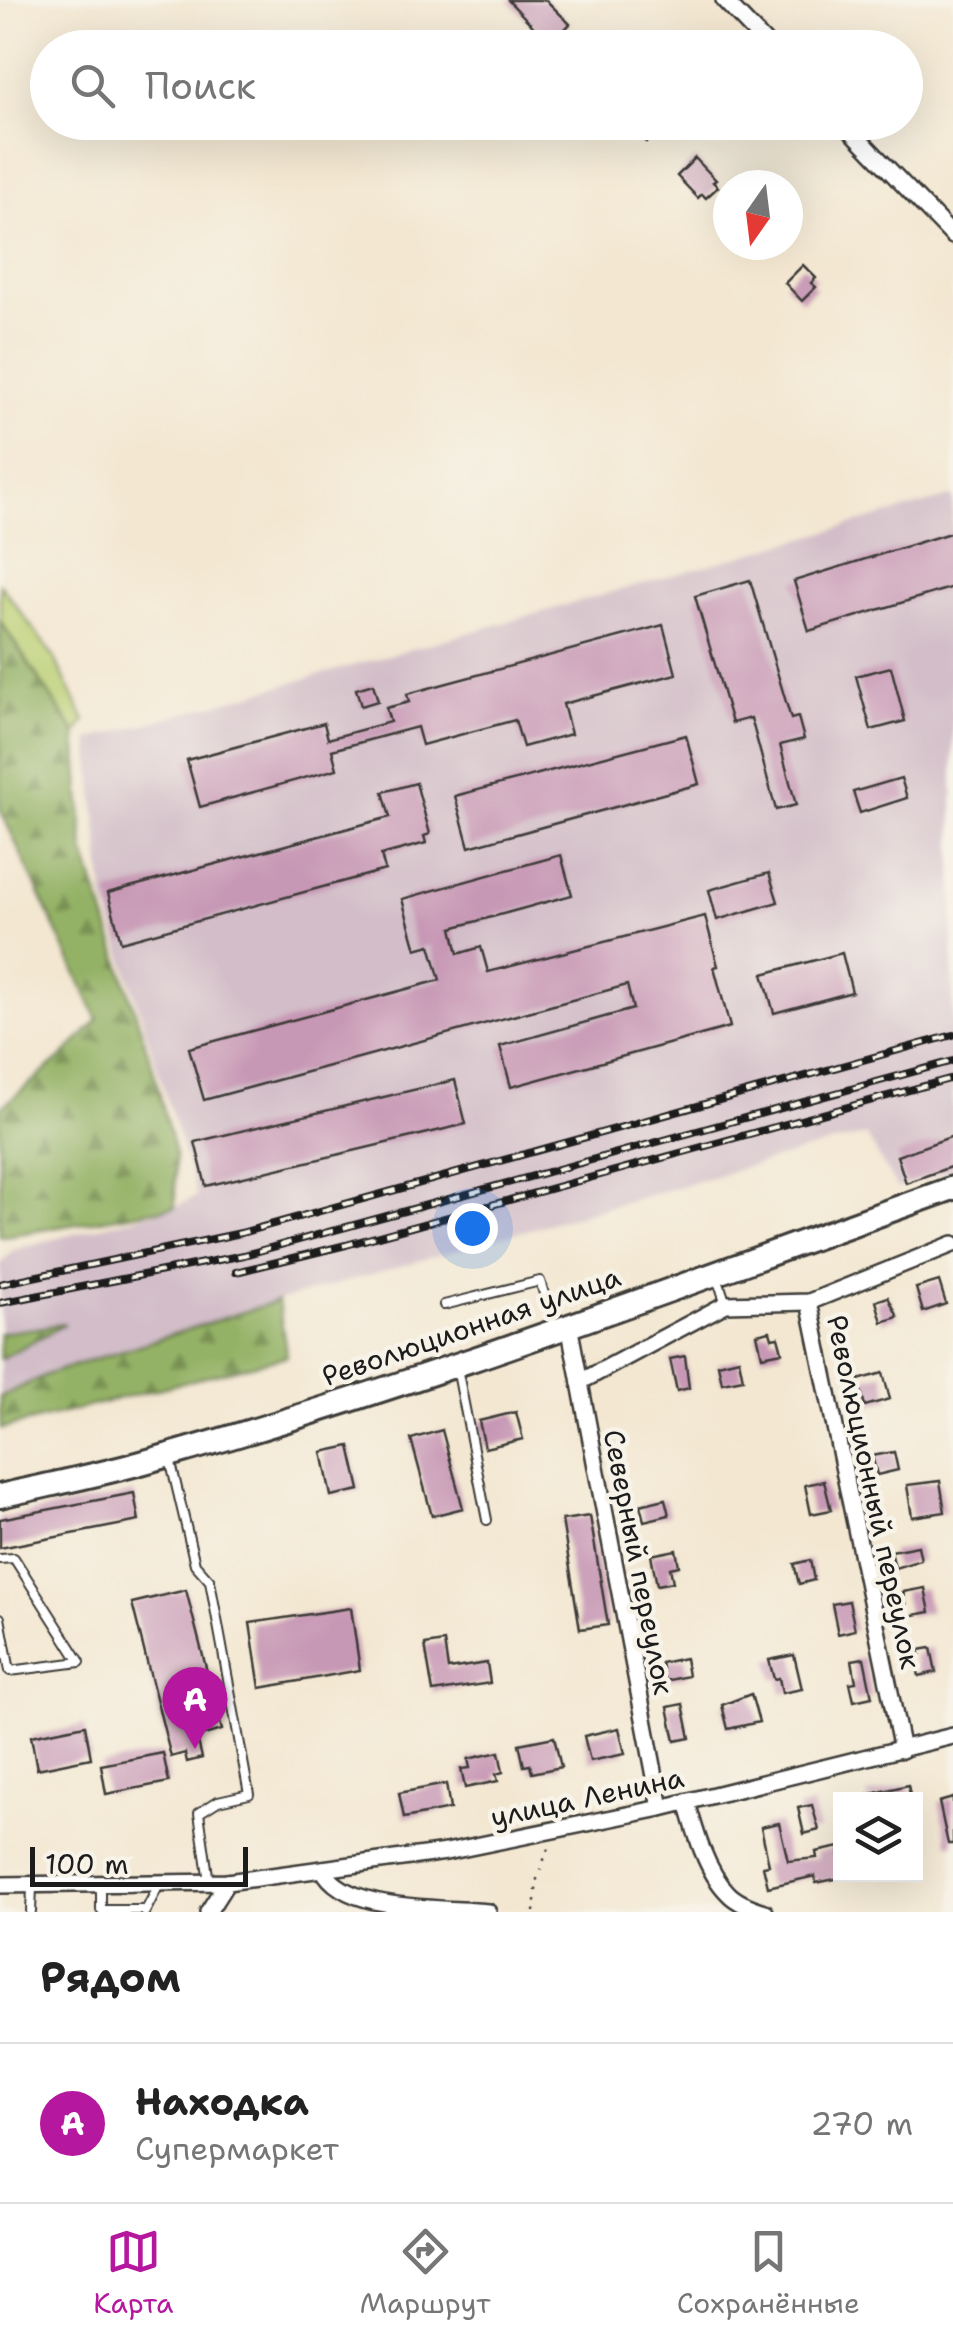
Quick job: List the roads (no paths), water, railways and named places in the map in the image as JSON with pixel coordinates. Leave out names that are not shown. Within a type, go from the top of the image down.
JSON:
[{"type":"main road","name":"Революционная улица","points":[[0,1496],[169,1455],[292,1419],[953,1188]]},
{"type":"street","points":[[724,0],[753,30]]},
{"type":"street","points":[[860,140],[953,236]]},
{"type":"street","points":[[580,1382],[726,1304],[809,1302],[953,1244]]},
{"type":"street","name":"Революционный переулок","points":[[809,1302],[902,1750]]},
{"type":"street","name":"Северный переулок","points":[[562,1327],[580,1382],[661,1808]]},
{"type":"street","name":"улица Ленина","points":[[0,1885],[227,1882],[446,1852],[661,1808],[953,1736]]},
{"type":"street","points":[[687,1802],[708,1860],[727,1892],[746,1906],[764,1912]]},
{"type":"street","points":[[323,1869],[330,1887],[349,1900],[386,1910],[488,1912]]},
{"type":"street","points":[[208,1912],[227,1882]]},
{"type":"lane","points":[[716,1272],[726,1304]]},
{"type":"lane","points":[[444,1305],[540,1282],[562,1327]]},
{"type":"lane","points":[[456,1364],[487,1520]]},
{"type":"lane","points":[[169,1455],[195,1564],[210,1581],[249,1794],[218,1801],[199,1813],[210,1882]]},
{"type":"lane","points":[[0,1559],[14,1558],[80,1662],[10,1671],[0,1618]]},
{"type":"lane","points":[[101,1884],[101,1910],[146,1911],[160,1883]]},
{"type":"lane","points":[[31,1912],[32,1885]]},
{"type":"railway","points":[[0,1284],[241,1233],[953,1035]]},
{"type":"railway","points":[[0,1303],[244,1255],[953,1061]]},
{"type":"railway","points":[[236,1272],[953,1078]]},
{"type":"place","name":"Находка","points":[[195,1749]]}]
